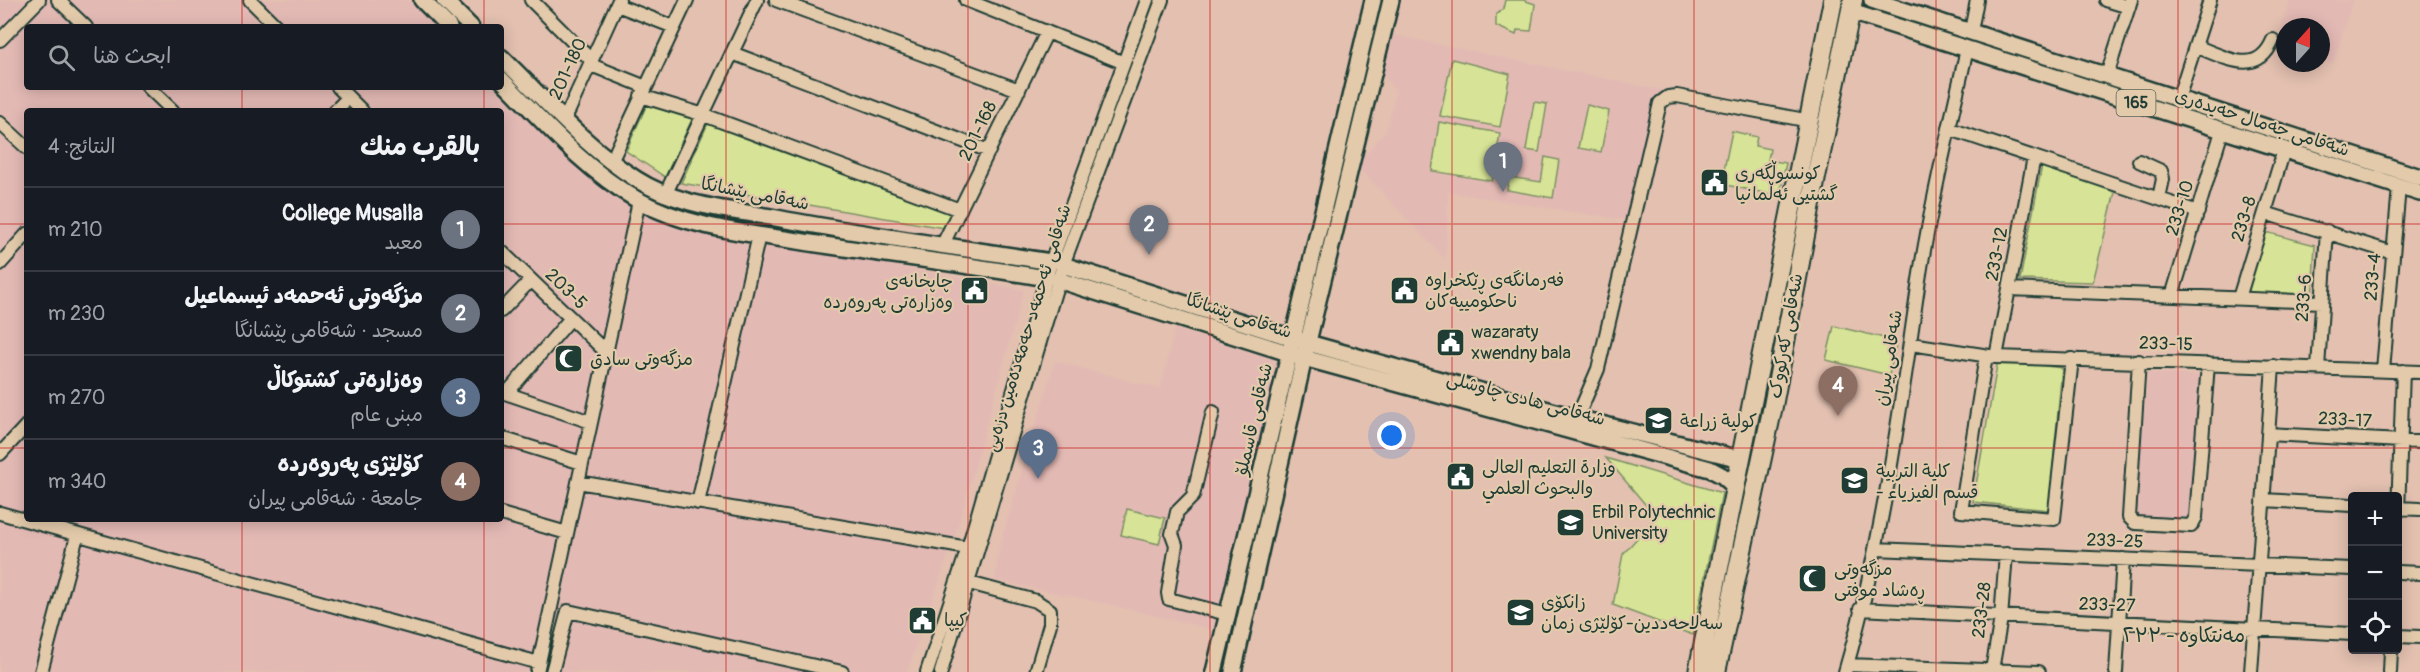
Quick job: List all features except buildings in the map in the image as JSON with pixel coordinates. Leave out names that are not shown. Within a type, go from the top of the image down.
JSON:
[{"type":"highway","name":"شەقامی کەرکووک","points":[[1698,672],[1810,121],[1829,1]]},
{"type":"highway","name":"شەقامی کەرکووک","points":[[1716,672],[1773,406],[1815,177],[1856,10]]},
{"type":"main road","points":[[423,0],[446,24]]},
{"type":"main road","points":[[444,0],[468,24]]},
{"type":"main road","name":"شەقامی قاسملۆ","points":[[1235,665],[1373,0]]},
{"type":"main road","name":"شەقامی قاسملۆ","points":[[1214,672],[1227,614],[1391,0]]},
{"type":"main road","points":[[1856,10],[1870,0]]},
{"type":"main road","name":"شەقامی جەمال حەیدەری","points":[[1870,0],[2420,177]]},
{"type":"main road","name":"شەقامی جەمال حەیدەری","points":[[1856,10],[1967,49],[2420,194]]},
{"type":"main road","name":"شەقامی پێشانگا","points":[[504,60],[610,162],[665,195],[820,226],[942,246],[1054,272],[1299,348]]},
{"type":"main road","name":"شەقامی پێشانگا","points":[[504,82],[577,154],[614,186],[639,201],[709,226],[817,244],[1054,272]]},
{"type":"main road","points":[[2148,107],[2153,90]]},
{"type":"main road","points":[[577,154],[588,142]]},
{"type":"main road","points":[[817,244],[820,226]]},
{"type":"main road","name":"شەقامی هادی چاوشلی","points":[[1299,348],[1546,416],[1716,472],[1734,486]]},
{"type":"main road","name":"شەقامی هادی چاوشلی","points":[[1546,416],[1577,418],[1720,456],[1740,459]]},
{"type":"main road","points":[[1716,472],[1721,464],[1720,456]]},
{"type":"main road","points":[[1218,652],[1235,665]]},
{"type":"street","points":[[0,40],[39,0]]},
{"type":"street","points":[[58,0],[83,24]]},
{"type":"street","points":[[250,0],[274,24]]},
{"type":"street","points":[[531,0],[591,63],[644,92],[960,210]]},
{"type":"street","points":[[610,162],[687,0]]},
{"type":"street","points":[[665,195],[757,0]]},
{"type":"street","points":[[776,0],[1019,90]]},
{"type":"street","points":[[966,0],[1122,62]]},
{"type":"street","name":"شەقامی ئەحمەد حەمەدەمین دزەیی","points":[[927,672],[1122,62],[1147,0]]},
{"type":"street","name":"شەقامی ئەحمەد حەمەدەمین دزەیی","points":[[941,672],[969,583],[1054,272],[1162,0]]},
{"type":"street","points":[[1971,31],[1977,0]]},
{"type":"street","points":[[2106,0],[2130,4],[2107,75]]},
{"type":"street","points":[[2178,99],[2210,0]]},
{"type":"street","points":[[618,2],[674,27]]},
{"type":"street","name":"201-180","points":[[565,119],[618,2]]},
{"type":"street","name":"201-168","points":[[942,246],[1047,32]]},
{"type":"street","points":[[2195,46],[2245,62],[2259,60],[2267,55],[2273,40]]},
{"type":"street","name":"شەقامی پیران","points":[[1846,668],[1875,549],[1911,344],[1919,278],[1967,49]]},
{"type":"street","points":[[732,53],[989,150]]},
{"type":"street","points":[[151,90],[170,108]]},
{"type":"street","points":[[341,90],[359,108]]},
{"type":"street","points":[[1577,418],[1598,369],[1660,103],[1668,97],[1677,96],[1810,121]]},
{"type":"street","points":[[338,108],[348,98]]},
{"type":"street","points":[[0,123],[24,145]]},
{"type":"street","points":[[1950,129],[2198,212]]},
{"type":"street","name":"233-10","points":[[2172,296],[2222,131]]},
{"type":"street","name":"233-8","points":[[2239,298],[2284,150]]},
{"type":"street","name":"233-12","points":[[2034,157],[2009,289],[1991,357],[1961,511],[2054,519],[2072,359]]},
{"type":"street","points":[[2139,161],[2160,171],[2163,179],[2159,198]]},
{"type":"street","name":"233-4","points":[[2383,370],[2399,187]]},
{"type":"street","points":[[30,522],[538,667],[639,201]]},
{"type":"street","points":[[2265,213],[2393,253]]},
{"type":"street","name":"233-6","points":[[2318,368],[2327,231]]},
{"type":"street","points":[[699,503],[759,235]]},
{"type":"street","points":[[0,264],[24,237]]},
{"type":"street","name":"203-5","points":[[504,254],[606,352]]},
{"type":"street","points":[[504,308],[531,280]]},
{"type":"street","points":[[2009,289],[2322,302]]},
{"type":"street","points":[[570,318],[504,392],[591,422]]},
{"type":"street","name":"233-15","points":[[1911,344],[1991,357],[2420,372]]},
{"type":"street","points":[[2139,361],[2129,517],[2135,523],[2191,526],[2196,517],[2208,364]]},
{"type":"street","points":[[2252,672],[2273,366]]},
{"type":"street","points":[[2399,492],[2403,371]]},
{"type":"street","points":[[1213,412],[1193,496],[1177,512],[1172,534],[1176,545],[1168,594],[1169,599],[1227,614]]},
{"type":"street","points":[[0,454],[24,428]]},
{"type":"street","name":"233-17","points":[[2268,434],[2420,442]]},
{"type":"street","points":[[504,439],[582,463]]},
{"type":"street","points":[[578,482],[968,548]]},
{"type":"street","points":[[2263,500],[2348,505]]},
{"type":"street","points":[[2402,510],[2420,509]]},
{"type":"street","points":[[0,513],[24,520]]},
{"type":"street","points":[[504,515],[567,533]]},
{"type":"street","points":[[41,672],[77,536]]},
{"type":"street","name":"233-25","points":[[1875,549],[2348,570]]},
{"type":"street","name":"233-28","points":[[1992,670],[2001,618],[2006,554]]},
{"type":"street","points":[[2116,672],[2123,559]]},
{"type":"street","points":[[2402,572],[2420,573]]},
{"type":"street","points":[[969,583],[1036,601],[1050,610],[1050,624],[1036,672]]},
{"type":"street","name":"233-27","points":[[1860,609],[2001,618],[2348,634]]},
{"type":"street","points":[[552,672],[568,610],[842,672]]},
{"type":"street","points":[[2402,636],[2420,637]]},
{"type":"street","points":[[2390,672],[2391,654]]},
{"type":"street","points":[[1846,668],[2039,672]]},
{"type":"shaded area","points":[[0,0],[408,0],[435,24],[24,24],[24,90],[504,90],[616,187],[680,217],[884,264],[1024,290],[957,530],[907,672],[0,672]]},
{"type":"shaded area","points":[[2290,0],[2353,0],[2333,64],[2330,63],[2330,18],[2284,18]]},
{"type":"shaded area","points":[[1383,33],[1661,90],[1631,221],[1448,192],[1445,259],[1356,165],[1386,131],[1396,92],[1376,64]]},
{"type":"shaded area","points":[[1175,329],[1273,359],[1279,368],[1216,630],[995,580],[999,548],[1055,361],[1160,389]]},
{"type":"shaded area","points":[[2148,373],[2199,376],[2190,521],[2135,520]]},
{"type":"green space","points":[[1505,0],[1523,0],[1535,4],[1531,31],[1517,30],[1516,35],[1496,26],[1496,15],[1503,9]]},
{"type":"green space","points":[[1452,59],[1510,74],[1500,127],[1440,116]]},
{"type":"green space","points":[[648,102],[694,115],[665,177],[626,151]]},
{"type":"green space","points":[[1534,102],[1547,104],[1539,152],[1526,150]]},
{"type":"green space","points":[[1587,105],[1609,111],[1601,152],[1578,148]]},
{"type":"green space","points":[[710,119],[951,213],[944,228],[681,183]]},
{"type":"green space","points":[[1439,122],[1500,133],[1492,181],[1432,171]]},
{"type":"green space","points":[[1732,131],[1757,137],[1755,146],[1770,149],[1768,160],[1786,163],[1779,196],[1721,184]]},
{"type":"green space","points":[[1545,157],[1559,160],[1553,198],[1507,190],[1509,177],[1541,182]]},
{"type":"green space","points":[[2042,165],[2115,192],[2093,282],[2020,280]]},
{"type":"green space","points":[[2262,231],[2315,245],[2312,298],[2243,295]]},
{"type":"green space","points":[[1834,326],[1897,341],[1889,375],[1826,360]]},
{"type":"green space","points":[[1998,360],[2062,368],[2049,510],[1973,502]]},
{"type":"green space","points":[[1606,458],[1722,493],[1693,635],[1613,605],[1623,554],[1656,517]]},
{"type":"green space","points":[[1127,509],[1165,518],[1159,544],[1121,535]]},
{"type":"place","name":"کونسوڵگەری گشتیی ئەڵمانیا","points":[[1714,183]]},
{"type":"place","name":"College Musalla","points":[[1503,192]]},
{"type":"place","name":"مزگەوتی ئەحمەد ئیسماعیل","points":[[1149,255]]},
{"type":"place","name":"فەرمانگەی ڕێکخراوە ناحکومییەکان","points":[[1404,290]]},
{"type":"place","name":"چاپخانەی وەزارەتی پەروەردە","points":[[974,291]]},
{"type":"place","name":"wazaraty xwendny bala","points":[[1450,342]]},
{"type":"place","name":"مزگەوتی سادق","points":[[569,359]]},
{"type":"place","name":"کۆلێژی پەروەردە","points":[[1838,416]]},
{"type":"place","name":"كولية زراعة","points":[[1659,421]]},
{"type":"place","name":"وزارة التعليم العالى والبحوث العلمي","points":[[1461,477]]},
{"type":"place","name":"وەزارەتی کشتوکاڵ","points":[[1038,479]]},
{"type":"place","name":"كلية التربية - قسم الفيزياء","points":[[1855,481]]},
{"type":"place","name":"Erbil Polytechnic University","points":[[1571,522]]},
{"type":"place","name":"مزگەوتی ڕەشاد موفتی","points":[[1813,579]]},
{"type":"place","name":"زانکۆی سەلاحەددین-کۆلێژی زمان","points":[[1520,612]]},
{"type":"place","name":"كيپا","points":[[923,620]]},
{"type":"district","name":"مەنتکاوە - ٢٣٣","points":[[2184,635]]}]
